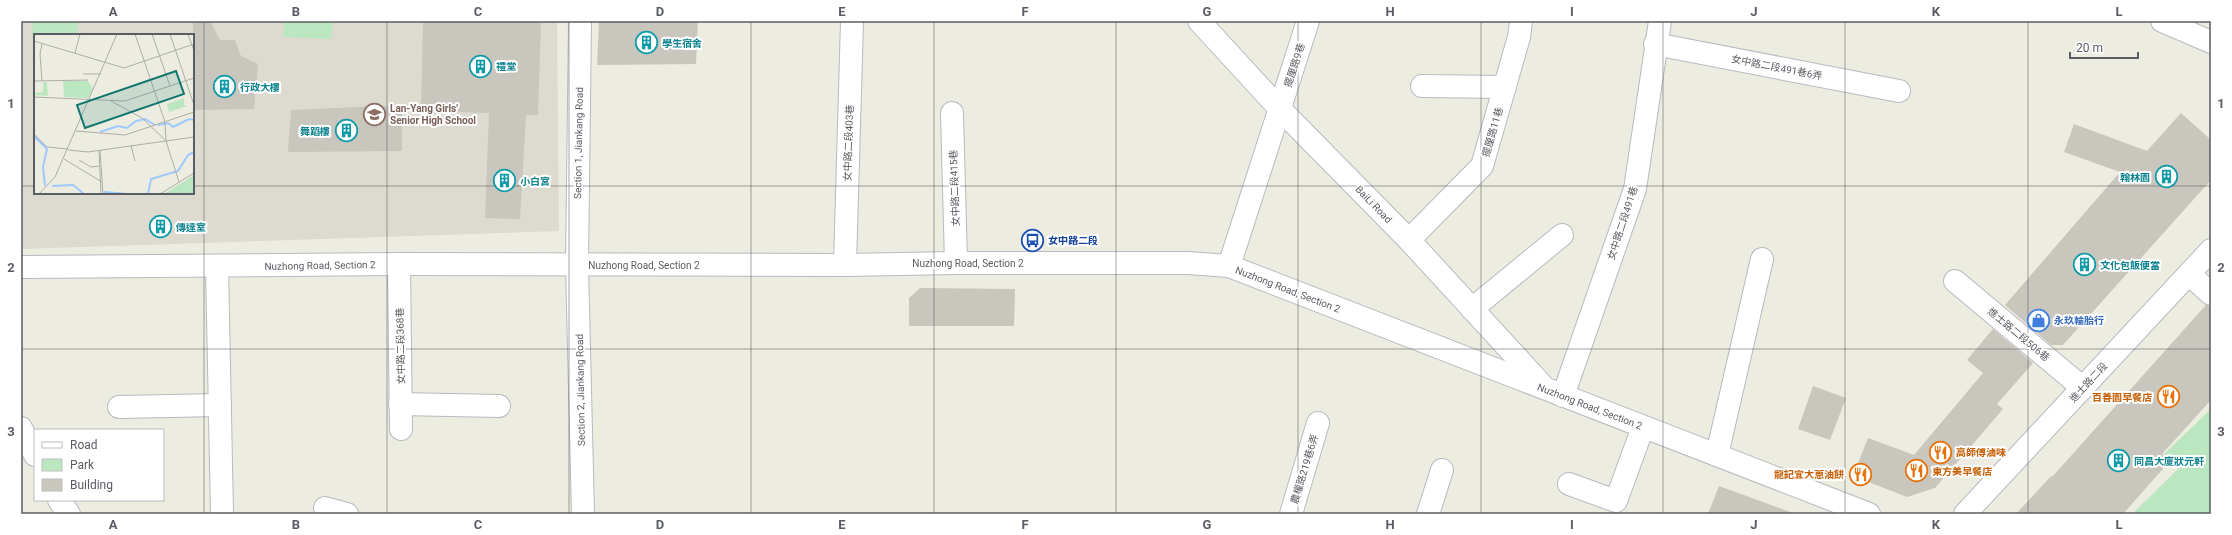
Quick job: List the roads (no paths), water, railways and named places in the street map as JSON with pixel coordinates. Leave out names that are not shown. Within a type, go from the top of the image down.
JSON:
[{"type":"street","name":"Section 1, Jiankang Road","points":[[577,266],[580,21]]},
{"type":"street","name":"女中路二段403巷","points":[[845,265],[852,21]]},
{"type":"street","name":"BaiLi Road","points":[[1199,21],[1280,108],[1409,240],[1472,309],[1554,393]]},
{"type":"street","name":"擺厘路9巷","points":[[1229,266],[1308,21]]},
{"type":"street","name":"擺厘路11巷","points":[[1409,240],[1482,166],[1519,37],[1521,21]]},
{"type":"street","name":"女中路二段491巷","points":[[1554,393],[1635,188],[1655,44],[1660,21]]},
{"type":"street","points":[[2162,21],[2211,42]]},
{"type":"street","name":"女中路二段491巷6弄","points":[[1655,44],[1899,90]]},
{"type":"street","points":[[1422,86],[1505,87]]},
{"type":"street","name":"女中路二段415巷","points":[[952,113],[956,263]]},
{"type":"street","points":[[1472,309],[1562,234]]},
{"type":"street","name":"進士路二段","points":[[1965,514],[2211,250]]},
{"type":"street","points":[[1716,455],[1762,259]]},
{"type":"street","name":"Nuzhong Road, Section 2","points":[[21,267],[399,264],[577,266],[845,265],[956,263],[1188,263],[1229,266],[1869,514]]},
{"type":"street","name":"女中路二段368巷","points":[[399,264],[400,429]]},
{"type":"street","points":[[217,266],[222,514]]},
{"type":"street","name":"Section 2, Jiankang Road","points":[[577,266],[583,514]]},
{"type":"street","points":[[2189,274],[2211,294]]},
{"type":"street","name":"進士路二段506巷","points":[[1955,280],[2083,388]]},
{"type":"street","points":[[400,404],[499,406]]},
{"type":"street","points":[[119,407],[220,405]]},
{"type":"street","name":"農權路219巷6弄","points":[[1291,514],[1318,423]]},
{"type":"street","points":[[1569,484],[1616,501],[1642,427]]},
{"type":"street","points":[[21,428],[34,453]]},
{"type":"street","points":[[1428,514],[1442,470]]},
{"type":"street","points":[[60,501],[69,514]]},
{"type":"street","points":[[326,508],[347,514]]},
{"type":"place","name":"學生宿舍","points":[[647,43]]},
{"type":"place","name":"禮堂","points":[[481,66]]},
{"type":"place","name":"行政大樓","points":[[224,87]]},
{"type":"place","name":"Lan-Yang Girls' Senior High School","points":[[375,114]]},
{"type":"place","name":"舞蹈樓","points":[[346,131]]},
{"type":"place","name":"翰林園","points":[[2166,177]]},
{"type":"place","name":"小白宮","points":[[504,181]]},
{"type":"place","name":"傳達室","points":[[161,227]]},
{"type":"place","name":"女中路二段","points":[[1032,240]]},
{"type":"place","name":"文化包飯便當","points":[[2085,265]]},
{"type":"place","name":"永玖輪胎行","points":[[2038,320]]},
{"type":"place","name":"百善園早餐店","points":[[2168,397]]},
{"type":"place","name":"高師傅滷味","points":[[1941,452]]},
{"type":"place","name":"同昌大廈狀元軒","points":[[2118,461]]},
{"type":"place","name":"東方美早餐店","points":[[1916,471]]},
{"type":"place","name":"龍記宜大蔥油餅","points":[[1860,474]]}]
